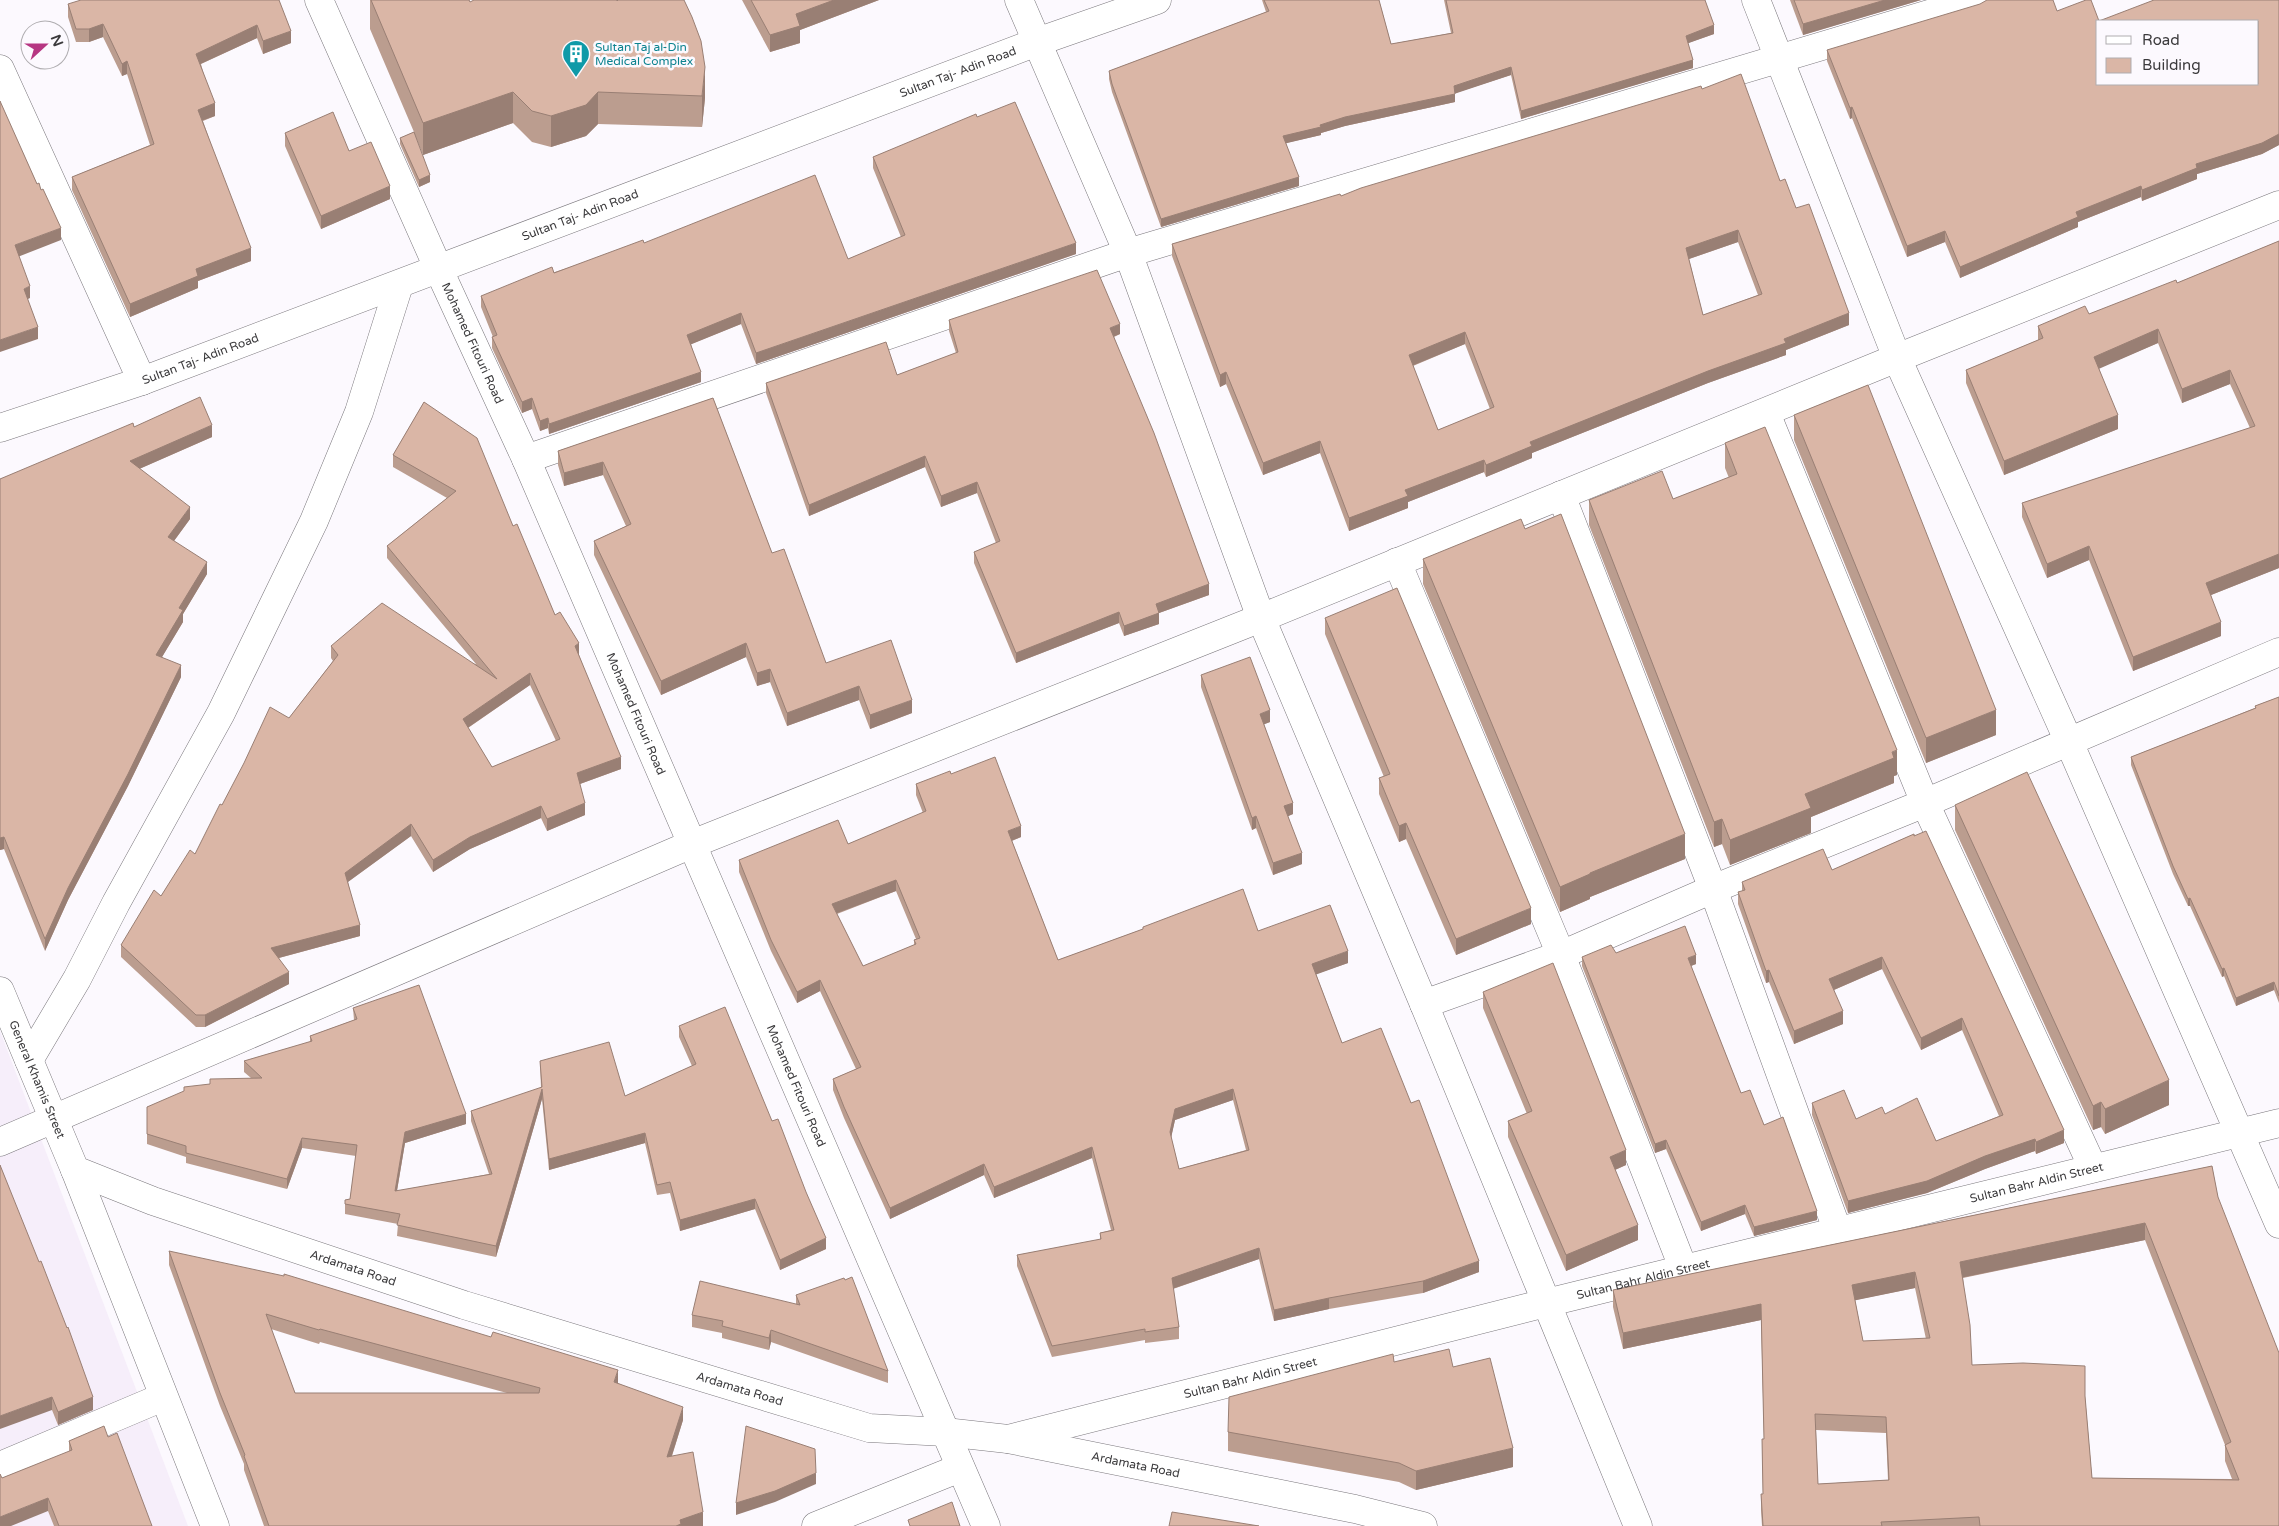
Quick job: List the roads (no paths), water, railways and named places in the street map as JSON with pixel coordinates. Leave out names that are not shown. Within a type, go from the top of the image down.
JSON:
[{"type":"street","name":"Mohamed Fitouri Road","points":[[319,0],[439,270],[526,459],[986,1526]]},
{"type":"street","points":[[1019,0],[1128,253],[1261,618],[1424,1004],[1638,1526]]},
{"type":"street","name":"Sultan Taj- Adin Road","points":[[0,428],[142,382],[1037,42],[1157,0]]},
{"type":"street","points":[[1756,0],[1781,59],[1897,358],[2069,742],[2279,1224]]},
{"type":"street","points":[[526,459],[1128,253],[1976,0]]},
{"type":"street","points":[[0,69],[142,382]]},
{"type":"street","points":[[0,1142],[692,844],[1261,618],[1897,358],[2279,205]]},
{"type":"street","points":[[29,1060],[77,979],[116,903],[221,713],[314,522],[359,412],[400,285]]},
{"type":"street","points":[[1766,413],[1925,803],[2093,1168]]},
{"type":"street","points":[[1561,495],[1712,889],[1838,1232]]},
{"type":"street","points":[[1397,562],[1561,955],[1684,1270]]},
{"type":"street","points":[[1424,1004],[1561,955],[1712,889],[1925,803],[2279,652]]},
{"type":"street","name":"General Khamis Street","points":[[0,991],[75,1170],[214,1526]]},
{"type":"street","name":"Sultan Bahr Aldin Street","points":[[1008,1439],[1546,1303],[2279,1123]]},
{"type":"street","name":"Ardamata Road","points":[[75,1170],[153,1201],[464,1305],[868,1428],[945,1432],[1008,1439],[1356,1509],[1423,1526]]},
{"type":"street","points":[[0,1466],[163,1397]]},
{"type":"street","points":[[816,1526],[960,1468]]},
{"type":"place","name":"Sultan Taj al-Din Medical Complex","points":[[576,78]]}]
